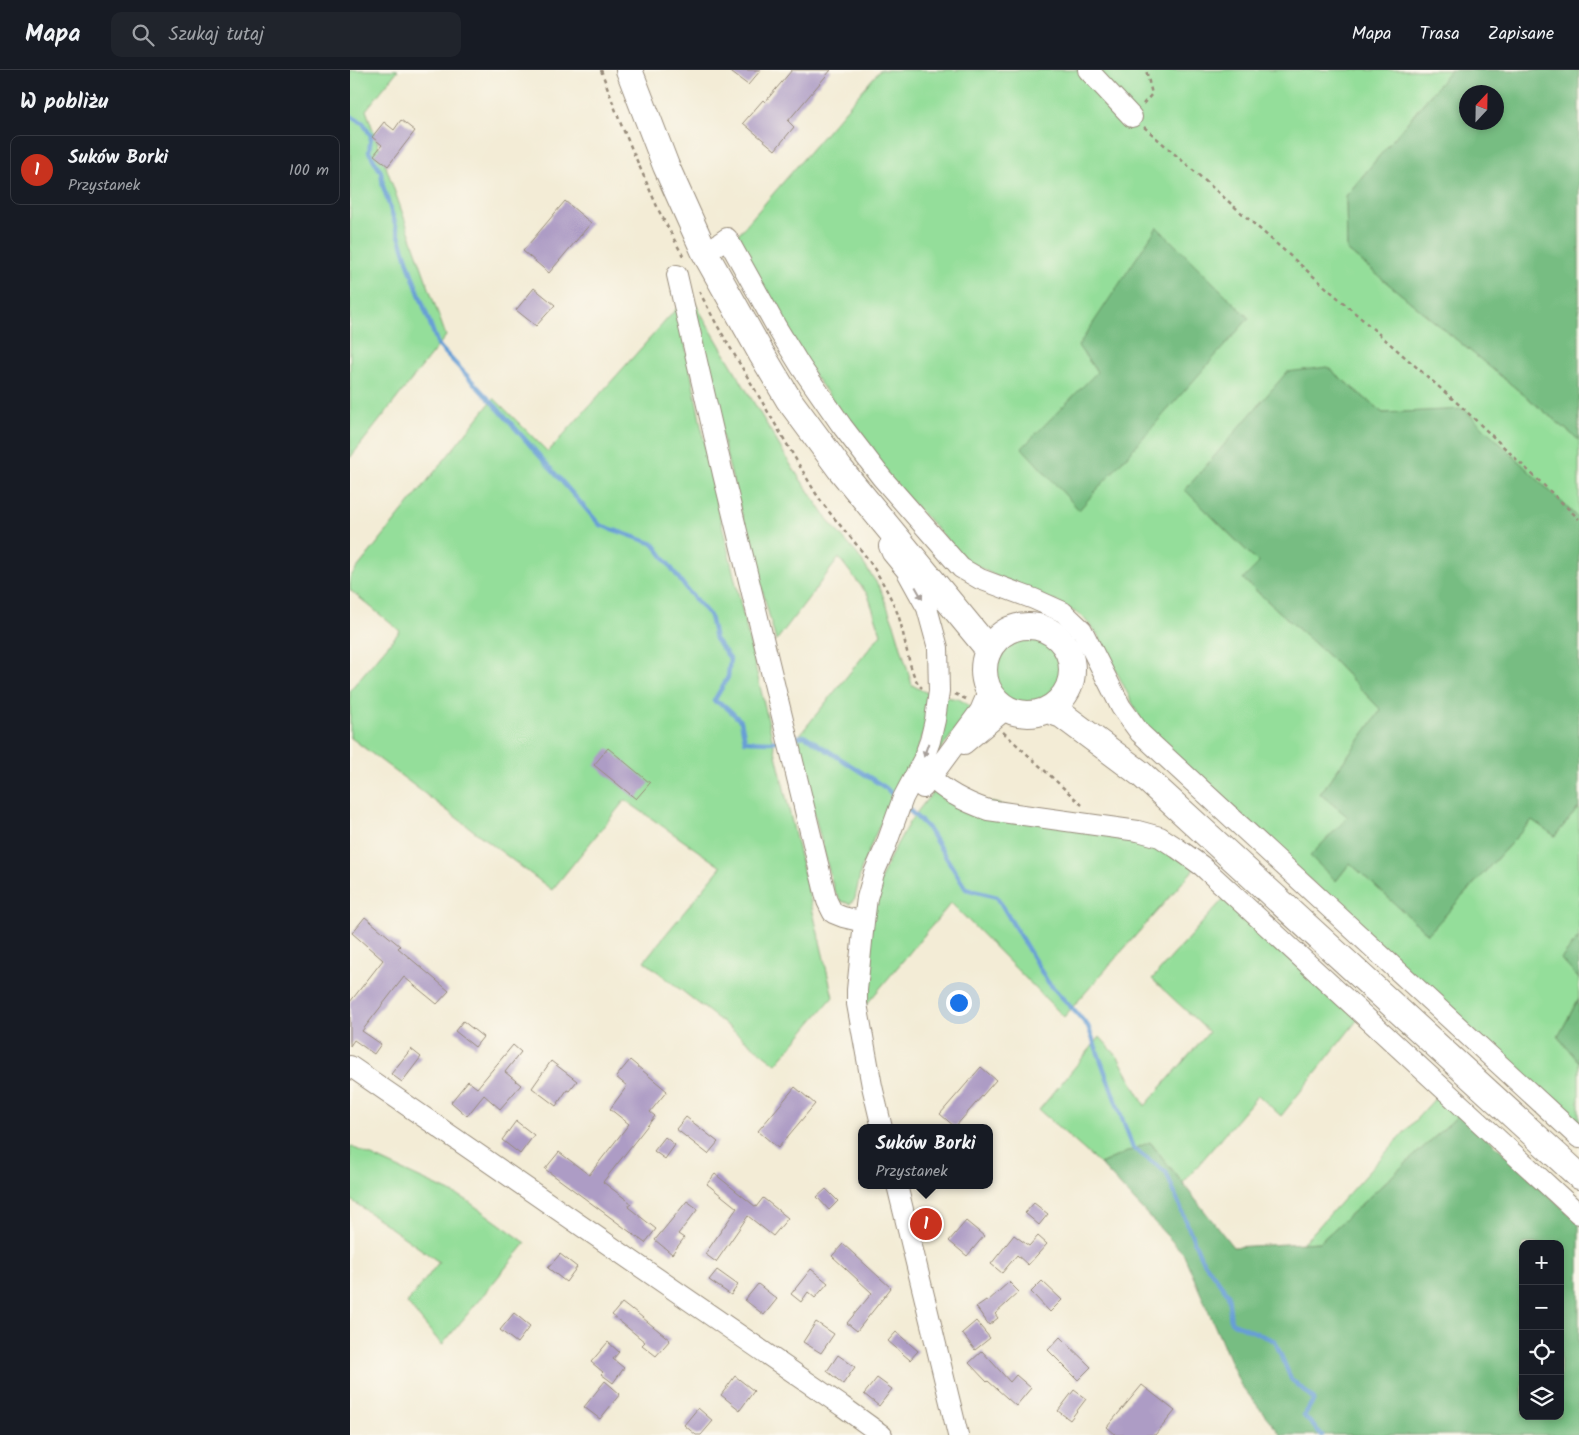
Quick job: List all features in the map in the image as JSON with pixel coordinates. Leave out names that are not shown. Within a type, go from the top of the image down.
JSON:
[{"type":"main road","points":[[633,75],[666,166],[705,253],[738,315],[789,400],[840,469],[985,645],[988,652]]},
{"type":"main road","points":[[916,561],[992,624],[1005,632]]},
{"type":"main road","points":[[1033,626],[1051,632],[1065,645],[1072,662],[1071,681],[1068,690],[1056,705],[1048,710],[1037,714],[1027,714],[992,708],[984,672],[984,662],[988,652],[1005,632],[1014,628],[1033,626]]},
{"type":"main road","points":[[1068,690],[1141,774]]},
{"type":"main road","points":[[1048,710],[1062,715],[1141,774],[1579,1176]]},
{"type":"street","points":[[1088,70],[1132,117]]},
{"type":"street","points":[[705,253],[727,238],[777,328],[801,367],[842,426],[882,478],[961,568],[980,579],[1063,612],[1082,630],[1122,707],[1140,733],[1579,1138]]},
{"type":"street","points":[[677,275],[723,474],[827,901],[833,912],[843,917],[864,922]]},
{"type":"street","points":[[871,508],[892,552],[906,570],[927,608],[938,648],[939,691],[935,720],[923,760],[870,885],[864,922],[857,1004],[881,1124]]},
{"type":"street","points":[[905,805],[992,708]]},
{"type":"street","points":[[931,777],[968,803],[988,810],[1138,831],[1160,837],[1177,848],[1202,866],[1579,1214]]},
{"type":"street","points":[[350,1066],[826,1394],[882,1435]]},
{"type":"street","points":[[897,1189],[958,1435]]},
{"type":"path","points":[[1146,70],[1152,94],[1132,117],[1464,410],[1579,519]]},
{"type":"path","points":[[953,694],[958,694],[992,708],[1090,813],[1094,825]]},
{"type":"green space","points":[[350,70],[398,70],[366,110],[446,336],[350,458]]},
{"type":"green space","points":[[880,70],[1451,70],[1346,196],[1347,250],[1579,440],[1579,519],[1464,410],[1383,413],[1327,367],[1185,490],[1259,563],[1243,579],[1332,659],[1381,710],[1320,794],[1349,816],[1336,881],[1350,863],[1428,934],[1532,820],[1555,836],[1579,807],[1579,937],[1561,959],[1579,979],[1579,998],[1558,1037],[1579,1062],[1579,1129],[1144,726],[1098,635],[1082,616],[1057,602],[1007,582],[967,561],[894,483],[814,375],[734,239]]},
{"type":"green space","points":[[1451,70],[1579,70],[1579,440],[1347,250],[1346,196]]},
{"type":"green space","points":[[1157,227],[1249,318],[1079,510],[1022,448],[1097,372],[1078,346]]},
{"type":"green space","points":[[690,295],[792,467],[830,523],[857,554],[880,588],[895,627],[912,685],[933,696],[928,722],[906,778],[887,809],[873,840],[861,870],[855,898],[850,904],[841,901],[834,890],[803,771],[798,737],[881,634],[868,595],[839,558],[776,641],[729,466]]},
{"type":"green space","points":[[678,307],[712,482],[833,997],[776,1064],[644,961],[721,867],[625,800],[552,890],[350,737],[350,690],[400,631],[350,590],[350,577],[494,398],[548,452]]},
{"type":"green space","points":[[1327,367],[1383,413],[1464,409],[1579,519],[1579,807],[1555,836],[1532,820],[1428,934],[1350,863],[1336,881],[1310,856],[1348,817],[1320,794],[1381,710],[1332,659],[1243,579],[1259,563],[1185,490],[1287,372]]},
{"type":"green space","points":[[1028,635],[1041,638],[1053,645],[1060,657],[1063,670],[1060,683],[1053,695],[1041,702],[1028,705],[1015,702],[1003,695],[996,683],[993,670],[996,657],[1003,645],[1015,638]]},
{"type":"green space","points":[[945,697],[959,699],[972,708],[931,762]]},
{"type":"green space","points":[[935,789],[1157,842],[1195,868],[1064,1017],[951,903],[866,1005],[866,965],[876,890],[892,853],[910,821]]},
{"type":"green space","points":[[1226,896],[1359,1018],[1281,1116],[1258,1095],[1183,1183],[1150,1142],[1100,1164],[1039,1110],[1100,1037],[1118,1057],[1145,1106],[1209,1032],[1152,979]]},
{"type":"green space","points":[[1579,937],[1579,979],[1561,959]]},
{"type":"green space","points":[[1579,998],[1579,1062],[1558,1037]]},
{"type":"green space","points":[[1440,1093],[1461,1113],[1320,1242],[1301,1243],[1309,1237]]},
{"type":"green space","points":[[1461,1113],[1579,1223],[1579,1435],[1281,1435],[1240,1384],[1183,1253],[1100,1164],[1150,1142],[1233,1247],[1320,1242]]},
{"type":"green space","points":[[350,1146],[465,1199],[526,1243],[442,1345],[407,1303],[439,1262],[350,1199]]},
{"type":"building","points":[[728,70],[761,70],[748,85]]},
{"type":"building","points":[[792,70],[831,70],[788,121],[794,127],[775,150],[743,123],[763,100],[765,102]]},
{"type":"building","points":[[401,120],[415,131],[388,166],[374,155],[382,145],[372,137],[384,122],[394,130]]},
{"type":"building","points":[[565,201],[591,223],[549,273],[523,251]]},
{"type":"building","points":[[534,288],[555,305],[536,326],[516,310]]},
{"type":"building","points":[[608,748],[650,783],[636,799],[594,765]]},
{"type":"building","points":[[365,917],[449,991],[437,1004],[404,977],[362,1031],[381,1044],[374,1054],[354,1040],[350,1046],[350,1002],[383,960],[352,933]]},
{"type":"building","points":[[463,1021],[483,1037],[475,1047],[455,1031]]},
{"type":"building","points":[[513,1045],[521,1052],[505,1072],[521,1085],[500,1109],[484,1095],[467,1116],[451,1102],[468,1081],[477,1088]]},
{"type":"building","points":[[411,1049],[421,1057],[402,1082],[391,1074]]},
{"type":"building","points":[[630,1060],[667,1091],[650,1112],[655,1116],[603,1182],[631,1203],[628,1207],[656,1229],[645,1243],[545,1169],[559,1152],[589,1175],[629,1124],[610,1109],[627,1086],[616,1077]]},
{"type":"building","points":[[551,1061],[577,1081],[569,1091],[567,1090],[556,1106],[532,1088]]},
{"type":"building","points":[[981,1067],[996,1080],[958,1124],[952,1124],[940,1114]]},
{"type":"building","points":[[795,1087],[815,1104],[778,1148],[758,1131]]},
{"type":"building","points":[[686,1117],[718,1142],[708,1154],[676,1129]]},
{"type":"building","points":[[516,1121],[534,1135],[520,1154],[502,1140]]},
{"type":"building","points":[[665,1137],[675,1145],[665,1159],[654,1151]]},
{"type":"building","points":[[715,1174],[756,1207],[763,1198],[788,1218],[773,1236],[748,1216],[716,1262],[705,1254],[737,1208],[707,1184]]},
{"type":"building","points":[[826,1189],[838,1201],[829,1210],[817,1197]]},
{"type":"building","points":[[687,1201],[698,1209],[678,1234],[684,1238],[672,1254],[655,1240]]},
{"type":"building","points":[[1034,1203],[1048,1214],[1039,1225],[1025,1213]]},
{"type":"building","points":[[966,1221],[984,1236],[967,1256],[949,1241]]},
{"type":"building","points":[[1014,1235],[1029,1246],[1038,1236],[1047,1244],[1028,1265],[1017,1255],[1002,1273],[991,1264]]},
{"type":"building","points":[[843,1244],[891,1288],[857,1331],[847,1323],[872,1293],[832,1256]]},
{"type":"building","points":[[560,1254],[577,1267],[566,1282],[548,1268]]},
{"type":"building","points":[[811,1269],[828,1283],[815,1298],[808,1292],[801,1302],[791,1294]]},
{"type":"building","points":[[717,1270],[738,1285],[731,1295],[709,1280]]},
{"type":"building","points":[[1042,1281],[1062,1300],[1050,1312],[1031,1292]]},
{"type":"building","points":[[1009,1282],[1019,1292],[995,1314],[998,1318],[989,1325],[976,1307],[986,1300],[987,1302]]},
{"type":"building","points":[[758,1284],[777,1299],[764,1315],[745,1300]]},
{"type":"building","points":[[622,1303],[670,1340],[656,1356],[642,1345],[645,1342],[612,1315]]},
{"type":"building","points":[[514,1313],[530,1326],[517,1343],[500,1330]]},
{"type":"building","points":[[976,1321],[990,1338],[975,1350],[962,1333]]},
{"type":"building","points":[[816,1322],[834,1334],[821,1353],[803,1342]]},
{"type":"building","points":[[896,1332],[918,1351],[910,1360],[888,1341]]},
{"type":"building","points":[[1060,1337],[1091,1367],[1078,1380],[1048,1350]]},
{"type":"building","points":[[608,1342],[619,1352],[613,1359],[624,1368],[613,1383],[601,1374],[603,1372],[591,1362]]},
{"type":"building","points":[[982,1351],[1010,1382],[1016,1375],[1031,1388],[1016,1406],[987,1382],[969,1363]]},
{"type":"building","points":[[838,1355],[855,1367],[843,1384],[827,1371]]},
{"type":"building","points":[[735,1376],[754,1391],[740,1410],[721,1395]]},
{"type":"building","points":[[877,1378],[892,1389],[879,1406],[864,1394]]},
{"type":"building","points":[[605,1381],[620,1394],[600,1419],[584,1407]]},
{"type":"building","points":[[1142,1385],[1175,1411],[1155,1435],[1116,1435],[1107,1427]]},
{"type":"building","points":[[1074,1390],[1086,1399],[1070,1420],[1058,1411]]},
{"type":"building","points":[[698,1408],[713,1421],[701,1435],[696,1435],[684,1425]]},
{"type":"waterway","points":[[350,116],[363,123],[371,136],[369,152],[381,172],[383,186],[411,272],[438,345],[501,412],[600,525],[654,544],[688,591],[710,616],[715,639],[730,658],[728,677],[714,701],[725,706],[741,721],[745,741],[770,742],[782,740]]},
{"type":"waterway","points":[[792,738],[805,736],[886,788],[897,799]]},
{"type":"waterway","points":[[905,806],[927,827],[966,889],[997,897],[1047,981],[1088,1026],[1133,1148],[1166,1172],[1201,1258],[1228,1294],[1231,1322],[1275,1341],[1291,1379],[1314,1399],[1304,1416],[1322,1435]]},
{"type":"place","name":"Suków Borki","points":[[926,1224]]}]
